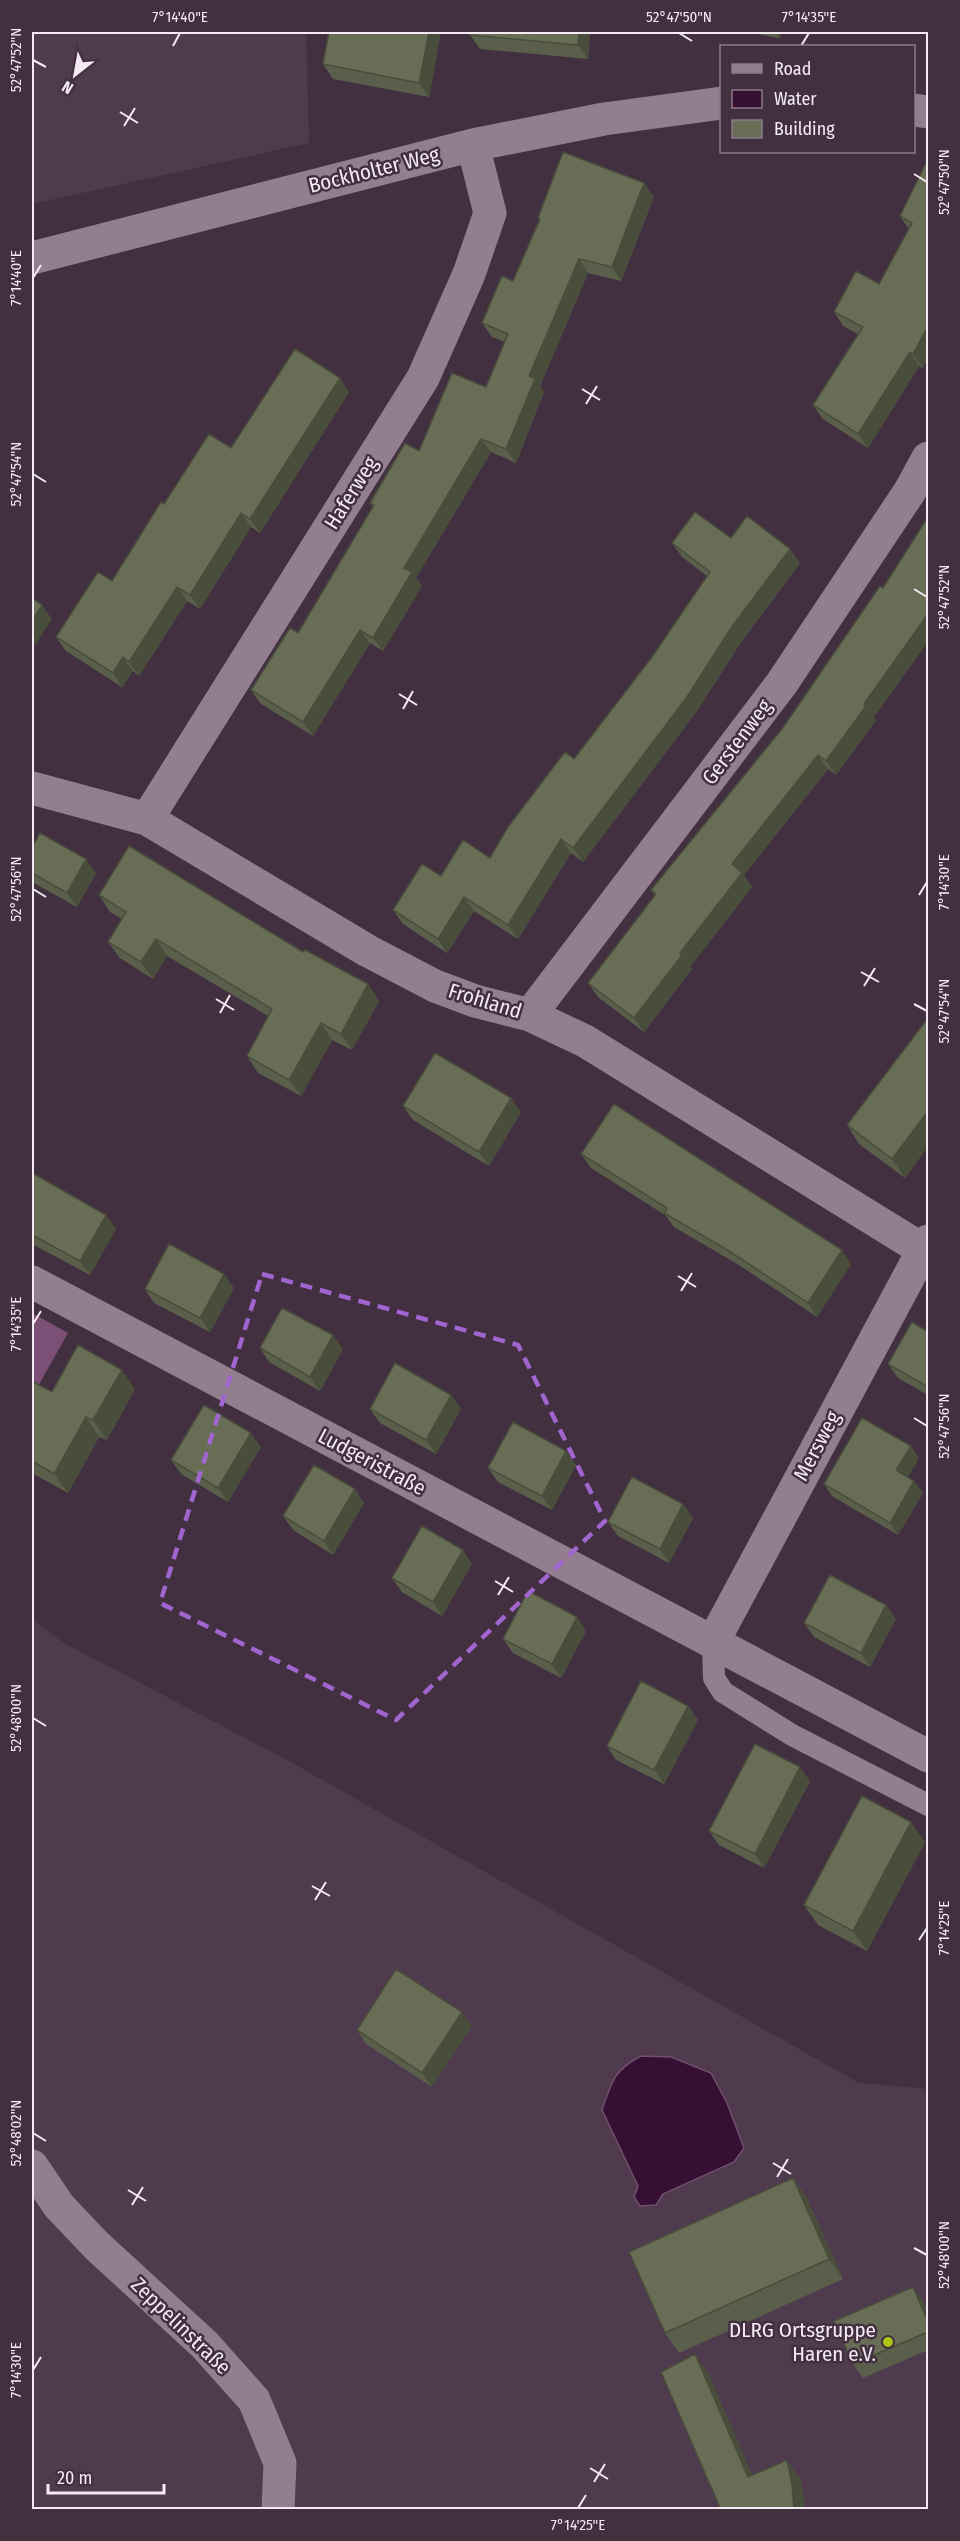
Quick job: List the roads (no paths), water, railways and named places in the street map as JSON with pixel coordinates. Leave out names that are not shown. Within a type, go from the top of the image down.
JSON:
[{"type":"street","name":"Bockholter Weg","points":[[32,258],[473,145],[604,119],[720,103]]},
{"type":"street","name":"Haferweg","points":[[147,819],[423,378],[470,274],[490,213],[473,145]]},
{"type":"street","name":"Gerstenweg","points":[[530,1015],[782,684],[910,491],[928,458]]},
{"type":"street","name":"Frohland","points":[[32,788],[147,819],[368,951],[425,981],[475,1001],[530,1015],[585,1041],[926,1248]]},
{"type":"street","name":"Mersweg","points":[[713,1642],[926,1248]]},
{"type":"street","name":"Ludgeristraße","points":[[32,1282],[713,1642]]},
{"type":"street","points":[[713,1642],[928,1756]]},
{"type":"street","name":"Zeppelinstraße","points":[[32,2166],[59,2206],[206,2345],[254,2400],[279,2463],[278,2510]]},
{"type":"lane","name":"Mersweg","points":[[713,1642],[714,1677],[723,1692],[792,1735],[928,1805]]},
{"type":"water","points":[[641,2056],[671,2057],[711,2073],[727,2103],[744,2148],[734,2162],[663,2194],[656,2205],[640,2206],[634,2197],[638,2186],[602,2110],[615,2077],[625,2066]]},
{"type":"place","name":"DLRG Ortsgruppe Haren e.V.","points":[[888,2342]]}]
